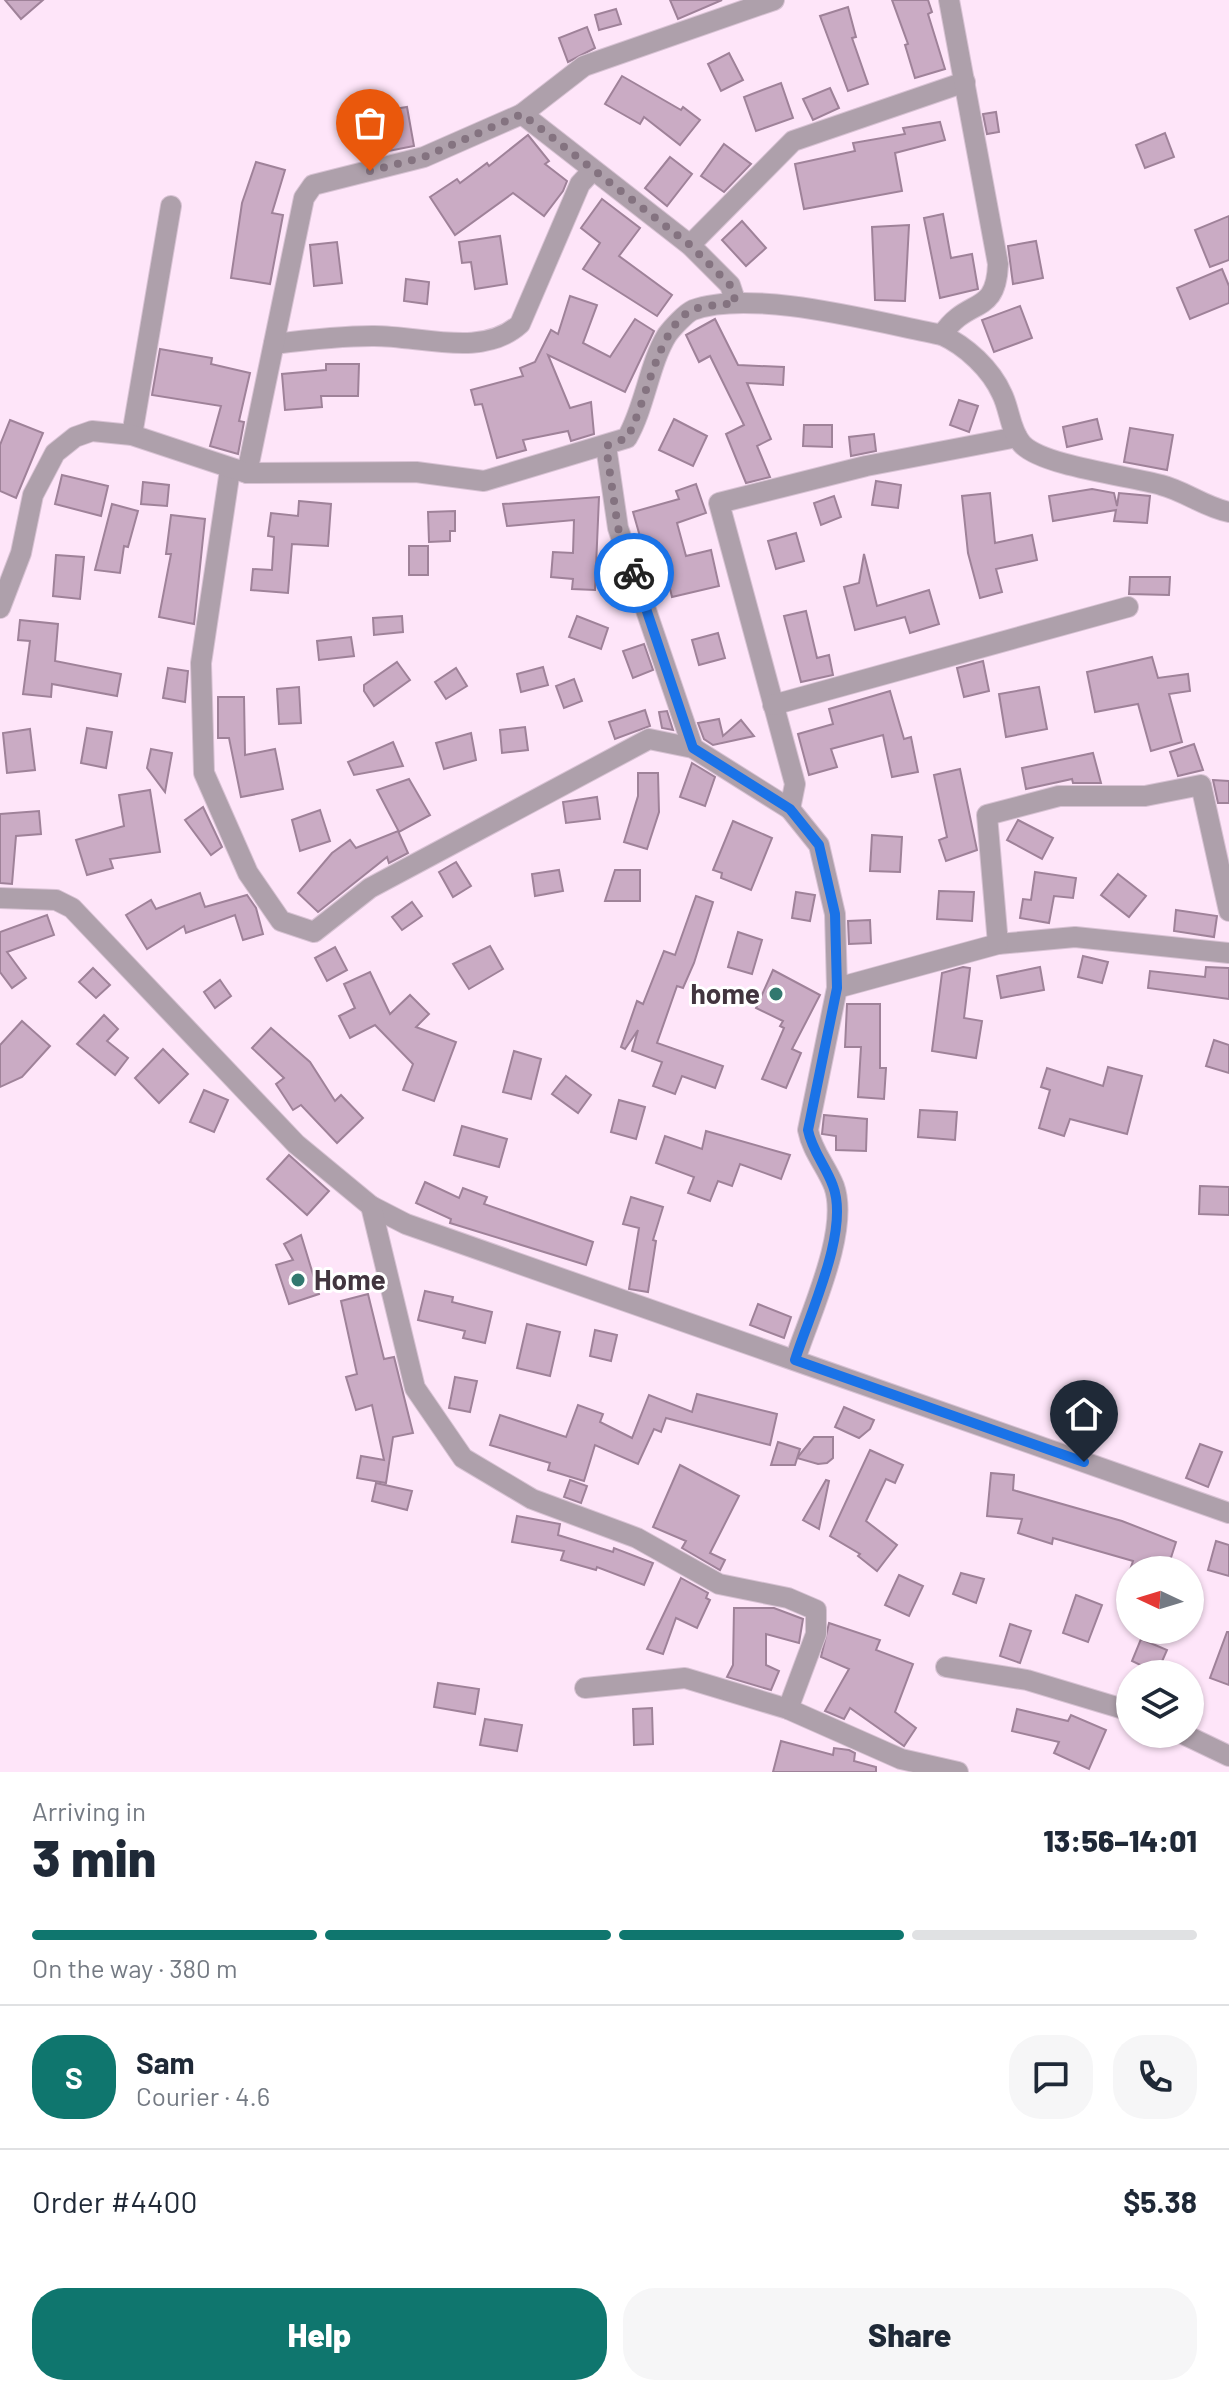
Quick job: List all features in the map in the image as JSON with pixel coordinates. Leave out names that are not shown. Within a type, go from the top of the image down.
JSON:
[{"type":"street","points":[[774,0],[584,66],[522,114],[424,157],[313,185],[304,198],[274,344],[239,472],[201,663],[204,773],[248,873],[281,921],[314,932],[370,888],[649,739],[693,748],[790,809],[819,845],[835,914],[837,988],[808,1130],[811,1145],[834,1187],[835,1236],[795,1360]]},
{"type":"street","points":[[942,335],[954,318],[992,297],[997,287],[998,264],[949,0]]},
{"type":"street","points":[[690,245],[793,141],[965,82]]},
{"type":"street","points":[[522,114],[690,245],[730,285],[736,303]]},
{"type":"street","points":[[274,344],[375,335],[459,343],[506,337],[520,324],[580,184],[592,171]]},
{"type":"street","points":[[132,435],[171,206]]},
{"type":"street","points":[[0,608],[10,552],[33,495],[55,453],[75,437],[92,431],[132,435],[239,472],[416,472],[484,481],[627,438],[639,417],[667,336],[691,310],[736,303],[769,304],[942,335],[959,342],[989,373],[1002,393],[1017,437],[1035,456],[1166,486],[1210,508],[1229,512]]},
{"type":"street","points":[[790,809],[795,784],[719,503],[866,466],[1017,437]]},
{"type":"street","points":[[606,446],[618,528],[693,748]]},
{"type":"street","points":[[773,705],[1128,607]]},
{"type":"street","points":[[998,944],[987,815],[1059,796],[1145,796],[1201,785],[1229,911]]},
{"type":"street","points":[[0,898],[56,900],[72,908],[296,1144],[371,1206],[406,1224],[1229,1513]]},
{"type":"street","points":[[837,988],[998,944],[1075,937],[1229,953]]},
{"type":"street","points":[[371,1206],[415,1388],[463,1458],[532,1499],[637,1538],[719,1584],[788,1598],[816,1610],[816,1634],[788,1709]]},
{"type":"street","points":[[946,1667],[1027,1680],[1116,1707]]},
{"type":"street","points":[[585,1688],[685,1678],[788,1709],[901,1759],[958,1772]]},
{"type":"street","points":[[1204,1744],[1229,1756]]},
{"type":"building","points":[[5,0],[43,0],[21,19]]},
{"type":"building","points":[[670,0],[722,0],[678,19]]},
{"type":"building","points":[[892,0],[928,0],[932,12],[928,14],[945,69],[915,78],[905,45],[908,44]]},
{"type":"building","points":[[848,7],[856,37],[852,38],[868,84],[848,91],[820,16]]},
{"type":"building","points":[[616,9],[621,24],[599,30],[595,15]]},
{"type":"building","points":[[587,27],[595,48],[568,62],[559,38]]},
{"type":"building","points":[[729,53],[743,80],[721,91],[708,64]]},
{"type":"building","points":[[622,76],[681,110],[683,107],[700,120],[680,145],[644,117],[640,124],[605,104]]},
{"type":"building","points":[[781,83],[793,118],[756,131],[744,97]]},
{"type":"building","points":[[830,88],[839,108],[813,120],[803,99]]},
{"type":"building","points":[[407,107],[414,146],[383,152],[375,112]]},
{"type":"building","points":[[996,112],[999,132],[987,134],[983,114]]},
{"type":"building","points":[[940,122],[945,140],[895,153],[902,191],[804,209],[795,164],[855,151],[853,143],[905,134],[903,128]]},
{"type":"building","points":[[1165,133],[1174,157],[1145,168],[1136,145]]},
{"type":"building","points":[[528,135],[549,161],[545,164],[567,181],[563,191],[544,216],[513,193],[455,235],[430,197],[457,179],[460,183],[487,163],[489,166]]},
{"type":"building","points":[[724,144],[751,164],[724,192],[701,176]]},
{"type":"building","points":[[670,157],[692,174],[667,206],[645,188]]},
{"type":"building","points":[[256,162],[285,170],[272,213],[283,215],[270,284],[231,278],[242,203]]},
{"type":"building","points":[[602,199],[640,228],[619,256],[672,295],[657,316],[583,269],[600,243],[581,228]]},
{"type":"building","points":[[943,214],[951,258],[972,254],[978,289],[940,298],[924,218]]},
{"type":"building","points":[[1229,216],[1229,260],[1210,267],[1195,230]]},
{"type":"building","points":[[742,221],[766,248],[746,266],[722,240]]},
{"type":"building","points":[[909,225],[905,301],[875,300],[872,227]]},
{"type":"building","points":[[500,236],[507,284],[475,289],[471,262],[462,263],[459,242]]},
{"type":"building","points":[[1036,241],[1043,278],[1013,284],[1008,246]]},
{"type":"building","points":[[337,242],[342,283],[314,286],[310,245]]},
{"type":"building","points":[[1222,269],[1229,286],[1229,303],[1190,319],[1177,288]]},
{"type":"building","points":[[406,279],[429,282],[427,304],[404,301]]},
{"type":"building","points":[[570,296],[597,305],[583,343],[610,357],[635,319],[654,331],[625,392],[548,355],[570,408],[591,402],[594,434],[571,441],[568,431],[523,440],[526,450],[497,458],[482,404],[475,405],[471,390],[523,376],[520,368],[535,362],[551,330],[558,334]]},
{"type":"building","points":[[1020,306],[1032,338],[994,352],[982,320]]},
{"type":"building","points":[[715,319],[738,365],[784,367],[783,385],[747,383],[771,439],[757,446],[770,477],[746,483],[726,434],[744,425],[710,356],[699,362],[686,335]]},
{"type":"building","points":[[160,349],[212,358],[211,364],[250,373],[239,421],[244,422],[238,454],[210,446],[221,406],[152,395]]},
{"type":"building","points":[[326,364],[359,364],[358,396],[321,396],[322,407],[285,410],[282,374],[326,370]]},
{"type":"building","points":[[959,400],[978,406],[969,432],[950,425]]},
{"type":"building","points":[[674,419],[707,436],[693,466],[659,450]]},
{"type":"building","points":[[1097,419],[1102,439],[1067,447],[1063,427]]},
{"type":"building","points":[[10,420],[43,433],[16,498],[0,491],[0,445]]},
{"type":"building","points":[[804,425],[832,425],[832,447],[803,446]]},
{"type":"building","points":[[1130,428],[1173,435],[1167,470],[1124,462]]},
{"type":"building","points":[[874,434],[876,451],[851,456],[849,437]]},
{"type":"building","points":[[62,475],[108,486],[101,516],[55,504]]},
{"type":"building","points":[[876,481],[901,485],[898,508],[872,505]]},
{"type":"building","points":[[143,482],[169,485],[167,506],[141,504]]},
{"type":"building","points":[[696,484],[706,513],[677,523],[686,556],[711,550],[719,586],[672,597],[659,543],[643,547],[633,512],[679,499],[676,491]]},
{"type":"building","points":[[1092,489],[1114,493],[1117,506],[1119,493],[1150,496],[1147,523],[1114,521],[1116,510],[1053,521],[1049,496]]},
{"type":"building","points":[[990,493],[995,543],[1032,535],[1037,560],[996,569],[1002,592],[980,598],[968,553],[962,496]]},
{"type":"building","points":[[834,496],[841,517],[821,525],[814,503]]},
{"type":"building","points":[[599,497],[595,590],[572,589],[573,579],[551,577],[553,552],[573,553],[574,520],[507,526],[503,504]]},
{"type":"building","points":[[299,501],[331,504],[328,546],[292,544],[288,593],[251,590],[253,569],[272,570],[274,537],[268,536],[271,513],[298,516]]},
{"type":"building","points":[[112,504],[138,511],[128,547],[124,546],[120,573],[95,570]]},
{"type":"building","points":[[455,511],[455,531],[450,531],[450,541],[429,542],[428,512]]},
{"type":"building","points":[[171,515],[205,519],[194,624],[159,617],[171,554],[166,554]]},
{"type":"building","points":[[796,533],[804,561],[776,569],[768,541]]},
{"type":"building","points":[[409,546],[428,546],[428,575],[409,575]]},
{"type":"building","points":[[864,554],[877,606],[929,590],[939,624],[910,633],[905,617],[855,630],[844,587],[859,583]]},
{"type":"building","points":[[56,555],[84,557],[80,599],[53,596]]},
{"type":"building","points":[[1130,577],[1170,577],[1169,595],[1129,594]]},
{"type":"building","points":[[806,611],[817,658],[829,655],[833,675],[801,682],[784,616]]},
{"type":"building","points":[[402,616],[403,632],[374,635],[373,618]]},
{"type":"building","points":[[577,616],[608,628],[601,649],[569,637]]},
{"type":"building","points":[[20,620],[58,624],[55,661],[121,674],[117,696],[52,684],[51,697],[23,694],[30,641],[18,640]]},
{"type":"building","points":[[718,633],[725,658],[699,665],[692,640]]},
{"type":"building","points":[[351,637],[354,656],[319,660],[317,641]]},
{"type":"building","points":[[644,644],[653,670],[633,678],[623,651]]},
{"type":"building","points":[[1152,657],[1158,678],[1188,674],[1190,691],[1169,694],[1182,742],[1151,751],[1138,704],[1095,712],[1087,672]]},
{"type":"building","points":[[983,661],[989,691],[964,697],[957,668]]},
{"type":"building","points":[[397,662],[410,680],[374,706],[364,691],[364,685]]},
{"type":"building","points":[[543,667],[548,685],[521,692],[517,674]]},
{"type":"building","points":[[168,668],[188,671],[185,702],[163,698]]},
{"type":"building","points":[[456,668],[467,686],[446,699],[435,682]]},
{"type":"building","points":[[574,679],[582,701],[564,708],[556,686]]},
{"type":"building","points":[[299,687],[301,723],[279,724],[277,689]]},
{"type":"building","points":[[1039,687],[1047,729],[1006,737],[999,694]]},
{"type":"building","points":[[890,691],[904,739],[911,737],[918,772],[892,777],[883,735],[831,749],[837,767],[809,775],[798,734],[833,724],[829,709]]},
{"type":"building","points":[[218,697],[244,697],[245,755],[275,749],[283,789],[241,797],[229,738],[218,738]]},
{"type":"building","points":[[645,710],[650,726],[615,739],[609,722]]},
{"type":"building","points":[[667,711],[673,730],[662,728],[659,712]]},
{"type":"building","points":[[719,719],[723,736],[741,720],[754,736],[713,745],[704,739],[698,723]]},
{"type":"building","points":[[525,727],[528,750],[502,753],[500,730]]},
{"type":"building","points":[[87,728],[112,732],[106,768],[81,763]]},
{"type":"building","points":[[30,729],[35,770],[7,773],[3,733]]},
{"type":"building","points":[[471,733],[476,760],[444,769],[436,743]]},
{"type":"building","points":[[393,742],[403,766],[354,775],[348,762]]},
{"type":"building","points":[[1194,744],[1203,770],[1178,776],[1170,752]]},
{"type":"building","points":[[151,749],[172,753],[165,792],[147,768]]},
{"type":"building","points":[[1093,753],[1101,783],[1073,783],[1072,779],[1026,789],[1022,768]]},
{"type":"building","points":[[692,763],[715,777],[705,806],[680,797]]},
{"type":"building","points":[[960,769],[977,850],[946,861],[939,840],[947,837],[934,775]]},
{"type":"building","points":[[638,773],[658,773],[659,812],[647,849],[624,842],[638,796]]},
{"type":"building","points":[[409,779],[430,815],[399,832],[377,790]]},
{"type":"building","points":[[1213,780],[1229,781],[1229,803],[1218,803]]},
{"type":"building","points":[[150,790],[160,852],[110,859],[113,868],[87,875],[76,840],[124,826],[119,795]]},
{"type":"building","points":[[597,797],[600,819],[566,823],[563,802]]},
{"type":"building","points":[[203,807],[222,847],[211,855],[185,820]]},
{"type":"building","points":[[320,810],[330,841],[300,851],[292,820]]},
{"type":"building","points":[[39,811],[41,834],[16,836],[12,884],[0,883],[0,814]]},
{"type":"building","points":[[1018,820],[1053,838],[1042,859],[1007,840]]},
{"type":"building","points":[[733,821],[772,838],[751,890],[721,878],[722,873],[713,870]]},
{"type":"building","points":[[398,831],[408,853],[389,863],[387,857],[318,912],[298,893],[332,853],[350,840],[356,848]]},
{"type":"building","points":[[872,835],[902,837],[900,872],[870,871]]},
{"type":"building","points":[[456,862],[471,886],[453,897],[439,872]]},
{"type":"building","points":[[559,870],[563,891],[535,896],[532,874]]},
{"type":"building","points":[[615,870],[640,870],[640,901],[605,901]]},
{"type":"building","points":[[1035,872],[1076,878],[1073,898],[1054,896],[1049,923],[1020,918],[1023,899],[1031,900]]},
{"type":"building","points":[[1118,874],[1146,896],[1129,917],[1101,895]]},
{"type":"building","points":[[939,891],[974,892],[972,921],[937,919]]},
{"type":"building","points":[[796,892],[815,895],[810,921],[792,918]]},
{"type":"building","points":[[200,893],[205,907],[247,895],[256,908],[263,934],[243,940],[235,915],[186,933],[184,926],[147,949],[126,915],[151,900],[156,909]]},
{"type":"building","points":[[696,896],[713,902],[694,963],[683,988],[677,986],[657,1043],[723,1066],[715,1088],[682,1076],[675,1094],[653,1086],[662,1062],[632,1051],[638,1030],[625,1049],[621,1047],[637,1001],[643,1004],[664,951],[675,955]]},
{"type":"building","points":[[412,902],[422,916],[402,930],[392,917]]},
{"type":"building","points":[[1176,910],[1217,916],[1214,937],[1174,931]]},
{"type":"building","points":[[47,915],[54,935],[7,952],[26,978],[12,988],[0,972],[0,932]]},
{"type":"building","points":[[870,920],[871,943],[849,944],[848,921]]},
{"type":"building","points":[[738,932],[762,940],[752,974],[728,967]]},
{"type":"building","points":[[490,946],[503,969],[469,989],[453,964]]},
{"type":"building","points":[[335,947],[347,970],[327,981],[315,958]]},
{"type":"building","points":[[1083,956],[1108,962],[1102,983],[1078,977]]},
{"type":"building","points":[[1040,967],[1044,990],[1001,998],[997,976]]},
{"type":"building","points":[[1206,967],[1229,968],[1229,999],[1148,988],[1150,971],[1205,977]]},
{"type":"building","points":[[93,968],[110,985],[96,998],[79,982]]},
{"type":"building","points":[[970,968],[964,1018],[982,1021],[976,1058],[932,1051],[942,973]]},
{"type":"building","points":[[773,970],[820,995],[792,1049],[801,1053],[786,1088],[762,1079],[784,1028],[780,1026],[783,1021],[756,1008]]},
{"type":"building","points":[[370,972],[390,1014],[410,995],[429,1014],[416,1027],[456,1042],[434,1101],[403,1090],[413,1064],[375,1025],[350,1038],[339,1016],[355,1008],[344,984]]},
{"type":"building","points":[[220,980],[231,996],[215,1008],[204,992]]},
{"type":"building","points":[[847,1004],[880,1004],[880,1068],[886,1068],[884,1099],[858,1097],[861,1047],[845,1047]]},
{"type":"building","points":[[104,1015],[118,1029],[107,1041],[128,1058],[115,1075],[77,1044]]},
{"type":"building","points":[[22,1021],[50,1046],[22,1077],[0,1087],[0,1045]]},
{"type":"building","points":[[271,1028],[310,1062],[335,1101],[341,1095],[363,1118],[337,1143],[301,1105],[293,1110],[276,1084],[284,1078],[252,1048]]},
{"type":"building","points":[[1214,1040],[1229,1045],[1229,1073],[1206,1066]]},
{"type":"building","points":[[163,1049],[188,1074],[159,1103],[135,1078]]},
{"type":"building","points":[[514,1051],[541,1059],[531,1099],[503,1092]]},
{"type":"building","points":[[1108,1067],[1142,1076],[1127,1134],[1070,1119],[1064,1136],[1039,1128],[1050,1090],[1041,1087],[1047,1068],[1103,1086]]},
{"type":"building","points":[[566,1076],[591,1095],[578,1113],[552,1094]]},
{"type":"building","points":[[204,1090],[228,1100],[214,1132],[190,1122]]},
{"type":"building","points":[[619,1100],[645,1107],[636,1139],[611,1132]]},
{"type":"building","points":[[920,1110],[957,1112],[955,1140],[918,1137]]},
{"type":"building","points":[[824,1115],[867,1119],[866,1151],[836,1150],[836,1136],[822,1134]]},
{"type":"building","points":[[462,1126],[507,1139],[499,1167],[454,1155]]},
{"type":"building","points":[[706,1131],[790,1155],[781,1179],[740,1164],[732,1186],[718,1181],[710,1201],[688,1193],[694,1177],[656,1163],[665,1136],[702,1149]]},
{"type":"building","points":[[289,1155],[329,1191],[307,1215],[267,1179]]},
{"type":"building","points":[[425,1182],[459,1198],[463,1188],[487,1197],[484,1204],[593,1242],[586,1265],[450,1223],[451,1219],[416,1203]]},
{"type":"building","points":[[1200,1186],[1229,1187],[1229,1215],[1199,1214]]},
{"type":"building","points":[[631,1197],[663,1207],[653,1240],[656,1241],[648,1292],[629,1289],[639,1228],[623,1224]]},
{"type":"building","name":"Home","points":[[301,1235],[319,1294],[289,1304],[276,1265],[293,1260],[284,1244]]},
{"type":"building","points":[[425,1291],[453,1297],[452,1302],[492,1312],[485,1343],[463,1338],[465,1331],[418,1320]]},
{"type":"building","points":[[368,1294],[384,1359],[394,1357],[413,1433],[393,1437],[386,1483],[357,1478],[361,1456],[384,1460],[372,1405],[356,1410],[346,1377],[357,1374],[341,1301]]},
{"type":"building","points":[[758,1304],[791,1317],[784,1338],[750,1325]]},
{"type":"building","points":[[527,1324],[560,1332],[550,1376],[517,1368]]},
{"type":"building","points":[[595,1330],[617,1335],[611,1361],[590,1356]]},
{"type":"building","points":[[455,1377],[477,1381],[470,1412],[449,1408]]},
{"type":"building","points":[[697,1394],[777,1414],[770,1445],[666,1418],[661,1432],[654,1429],[638,1464],[595,1445],[584,1481],[548,1470],[550,1463],[490,1445],[500,1415],[566,1437],[578,1405],[603,1414],[600,1422],[632,1438],[649,1395],[692,1412]]},
{"type":"building","points":[[844,1407],[874,1420],[870,1429],[859,1438],[835,1427]]},
{"type":"building","points":[[814,1437],[833,1437],[833,1458],[827,1463],[818,1464],[797,1458]]},
{"type":"building","points":[[778,1442],[800,1449],[795,1465],[771,1465]]},
{"type":"building","points":[[1200,1444],[1222,1452],[1208,1487],[1186,1478]]},
{"type":"building","points":[[870,1450],[903,1465],[895,1483],[886,1479],[866,1521],[897,1545],[877,1571],[858,1556],[860,1554],[830,1536]]},
{"type":"building","points":[[680,1465],[739,1496],[710,1553],[725,1560],[720,1570],[682,1548],[686,1541],[653,1527]]},
{"type":"building","points":[[991,1473],[1014,1475],[1013,1490],[1122,1521],[1176,1542],[1172,1556],[1116,1556],[1053,1538],[1052,1544],[1018,1533],[1022,1519],[987,1516]]},
{"type":"building","points":[[570,1480],[587,1486],[581,1503],[564,1497]]},
{"type":"building","points":[[826,1480],[829,1481],[819,1529],[803,1520]]},
{"type":"building","points":[[376,1483],[412,1491],[407,1510],[372,1501]]},
{"type":"building","points":[[517,1516],[560,1524],[558,1535],[613,1552],[614,1548],[653,1563],[644,1585],[597,1567],[596,1570],[561,1560],[564,1551],[512,1542]]},
{"type":"building","points":[[1216,1541],[1229,1545],[1229,1576],[1208,1570]]},
{"type":"building","points":[[961,1573],[984,1579],[976,1603],[953,1594]]},
{"type":"building","points":[[899,1575],[923,1586],[909,1616],[885,1605]]},
{"type":"building","points":[[681,1578],[708,1593],[706,1598],[710,1600],[697,1628],[676,1618],[663,1654],[647,1649]]},
{"type":"building","points":[[1076,1595],[1102,1605],[1088,1642],[1063,1633]]},
{"type":"building","points":[[734,1608],[774,1608],[803,1619],[799,1643],[766,1634],[766,1665],[779,1671],[771,1690],[727,1677],[733,1665]]},
{"type":"building","points":[[829,1623],[880,1640],[876,1650],[913,1664],[895,1712],[916,1728],[904,1746],[850,1708],[844,1719],[825,1711],[849,1669],[821,1657]]},
{"type":"building","points":[[1010,1624],[1031,1631],[1020,1663],[1000,1656]]},
{"type":"building","points":[[1229,1632],[1229,1685],[1210,1678]]},
{"type":"building","points":[[1139,1644],[1153,1644],[1167,1650],[1163,1660],[1132,1660]]},
{"type":"building","points":[[438,1683],[479,1689],[475,1714],[434,1707]]},
{"type":"building","points":[[652,1708],[653,1744],[634,1745],[633,1709]]},
{"type":"building","points":[[1017,1709],[1068,1721],[1071,1715],[1106,1730],[1089,1769],[1054,1753],[1059,1742],[1012,1731]]},
{"type":"building","points":[[485,1719],[522,1725],[517,1751],[480,1745]]},
{"type":"building","points":[[781,1741],[833,1755],[834,1748],[849,1750],[855,1753],[854,1761],[876,1767],[876,1772],[773,1772]]},
{"type":"way so far","points":[[370,171],[424,157],[522,114],[690,245],[730,285],[736,303],[691,310],[667,336],[639,417],[627,438],[606,446],[618,528],[634,573]]},
{"type":"place","name":"home","points":[[776,994]]},
{"type":"place","name":"Home","points":[[298,1280]]},
{"type":"route","points":[[634,573],[693,748],[790,809],[819,845],[835,914],[837,988],[808,1130],[811,1145],[834,1187],[837,1211],[835,1236],[795,1360],[1084,1462]]}]
